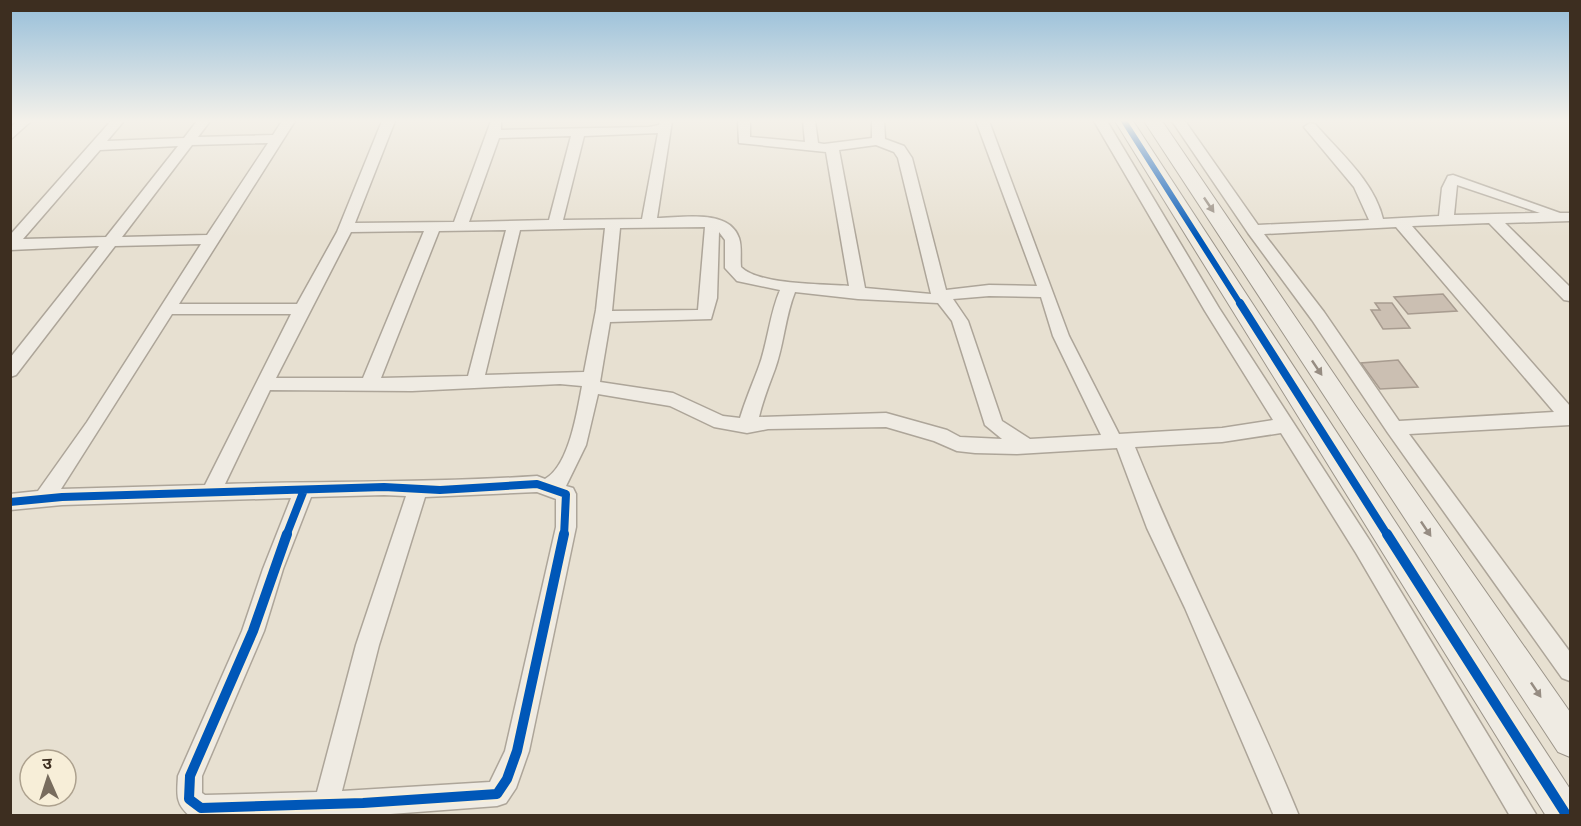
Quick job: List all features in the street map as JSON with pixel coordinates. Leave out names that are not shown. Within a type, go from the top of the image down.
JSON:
[{"type":"street","points":[[11,244],[86,160]]},
{"type":"street","points":[[10,371],[114,241],[175,160]]},
{"type":"street","points":[[43,500],[93,427],[264,160]]},
{"type":"street","points":[[211,493],[302,309],[346,228],[374,160]]},
{"type":"street","points":[[460,226],[484,160]]},
{"type":"street","points":[[555,224],[572,160]]},
{"type":"street","points":[[649,222],[659,160]]},
{"type":"street","points":[[834,160],[858,294]]},
{"type":"street","points":[[905,160],[940,296],[952,307],[960,321],[994,425],[1026,446]]},
{"type":"street","points":[[997,160],[1047,292],[1061,336],[1117,440],[1195,606],[1287,816]]},
{"type":"street","points":[[1123,160],[1283,426],[1363,548],[1525,816]]},
{"type":"street","points":[[1149,160],[1567,816]]},
{"type":"street","points":[[1179,160],[1355,425],[1570,740]]},
{"type":"street","points":[[1205,160],[1253,230],[1318,316],[1394,428],[1570,670]]},
{"type":"street","points":[[1337,160],[1365,193],[1376,212],[1377,223]]},
{"type":"street","points":[[1446,220],[1449,188],[1453,179],[1504,194],[1565,217]]},
{"type":"street","points":[[1253,230],[1446,220],[1565,217]]},
{"type":"street","points":[[1493,219],[1570,296]]},
{"type":"street","points":[[346,228],[712,222],[729,230],[734,240],[733,268],[742,277],[789,287],[932,299],[940,296],[999,291],[1047,292]]},
{"type":"street","points":[[602,317],[705,315],[709,298],[712,222]]},
{"type":"street","points":[[1400,222],[1570,418]]},
{"type":"street","points":[[547,487],[562,479],[578,445],[602,317],[611,257],[613,224]]},
{"type":"street","points":[[475,382],[514,226]]},
{"type":"street","points":[[370,383],[433,227]]},
{"type":"street","points":[[11,244],[212,239]]},
{"type":"street","points":[[747,426],[758,386],[767,368],[778,314],[789,287]]},
{"type":"street","points":[[167,309],[302,309]]},
{"type":"street","points":[[264,384],[475,382],[560,378],[590,382],[605,390],[673,400],[720,422],[747,426],[777,422],[885,420],[940,435],[957,444],[1026,446],[1222,435],[1283,426]]},
{"type":"street","points":[[1394,428],[1570,418]]},
{"type":"street","points":[[10,502],[62,497],[304,490],[418,489],[537,484],[567,494],[566,527],[517,751],[507,779],[497,794],[326,804],[201,808],[189,799],[190,776],[253,631],[273,569],[304,490]]},
{"type":"street","points":[[326,804],[347,711],[418,489]]},
{"type":"building","points":[[1443,294],[1457,311],[1408,314],[1394,297]]},
{"type":"building","points":[[1375,303],[1392,303],[1410,328],[1383,329],[1371,310],[1380,310]]},
{"type":"building","points":[[1398,360],[1418,387],[1380,389],[1361,363]]},
{"type":"cycle path","points":[[1149,160],[1567,816]]},
{"type":"cycle path","points":[[10,502],[62,497],[384,487],[440,490],[537,484],[566,494],[566,527],[517,751],[507,779],[497,794],[363,803],[201,808],[189,799],[190,776],[253,631],[273,569],[304,490]]}]
